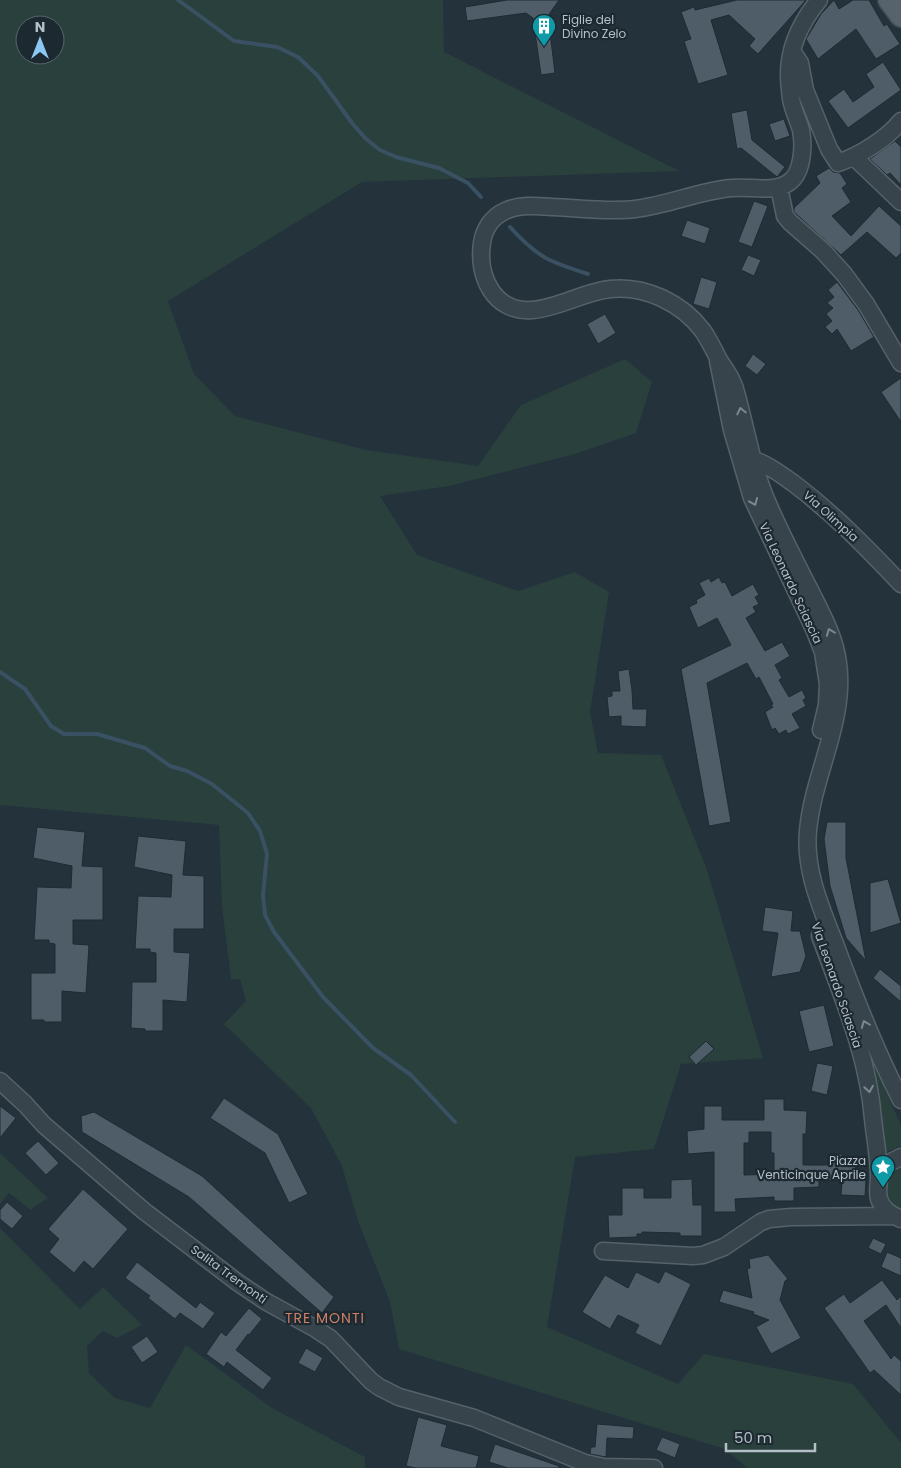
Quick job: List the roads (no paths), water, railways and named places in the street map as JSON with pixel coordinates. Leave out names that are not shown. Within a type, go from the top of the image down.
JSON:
[{"type":"street","points":[[819,0],[799,30],[792,51],[789,70],[790,92],[801,131],[802,152],[795,176],[786,185],[778,187],[785,216],[823,251],[844,274],[866,304],[901,362]]},
{"type":"street","points":[[792,51],[800,63],[805,90],[828,149],[838,163],[854,157],[899,127]]},
{"type":"street","points":[[854,157],[901,202]]},
{"type":"street","name":"Via Leonardo Sciascia","points":[[778,187],[726,188],[631,209],[517,207],[495,217],[486,229],[483,236],[481,257],[485,281],[496,300],[513,309],[534,310],[609,289],[621,288],[645,292],[669,301],[690,317],[706,335],[717,357],[721,380],[746,457],[752,498],[782,548],[802,589],[826,623],[836,649],[840,685],[834,721],[810,811],[807,856],[812,878],[871,1059],[880,1201],[885,1210],[897,1217]]},
{"type":"street","name":"Via Olimpia","points":[[746,457],[775,471],[816,500],[843,524],[901,584]]},
{"type":"street","name":"Via Leonardo Sciascia","points":[[871,1059],[901,1100]]},
{"type":"street","name":"Salita Tremonti","points":[[0,1081],[44,1125],[144,1211],[237,1282],[265,1301],[331,1339],[371,1381],[388,1393],[474,1418],[585,1463],[604,1467],[654,1468]]},
{"type":"street","points":[[852,1217],[867,1204],[889,1163],[901,1158]]},
{"type":"street","points":[[603,1251],[703,1255],[724,1247],[769,1219],[791,1217],[897,1217]]},
{"type":"waterway","points":[[178,0],[234,41],[277,47],[298,57],[318,76],[365,138],[380,150],[396,157],[439,168],[468,183],[481,197]]},
{"type":"waterway","points":[[510,227],[529,246],[545,258],[588,274]]},
{"type":"waterway","points":[[0,672],[25,689],[51,726],[64,734],[97,734],[145,748],[170,766],[187,771],[212,784],[248,813],[260,831],[267,854],[263,895],[265,915],[274,932],[323,997],[373,1048],[411,1075],[455,1122]]},
{"type":"place","name":"Figlie del Divino Zelo","points":[[544,47]]},
{"type":"place","name":"Piazza Venticinque Aprile","points":[[883,1188]]},
{"type":"district","name":"TRE MONTI","points":[[325,1318]]}]
